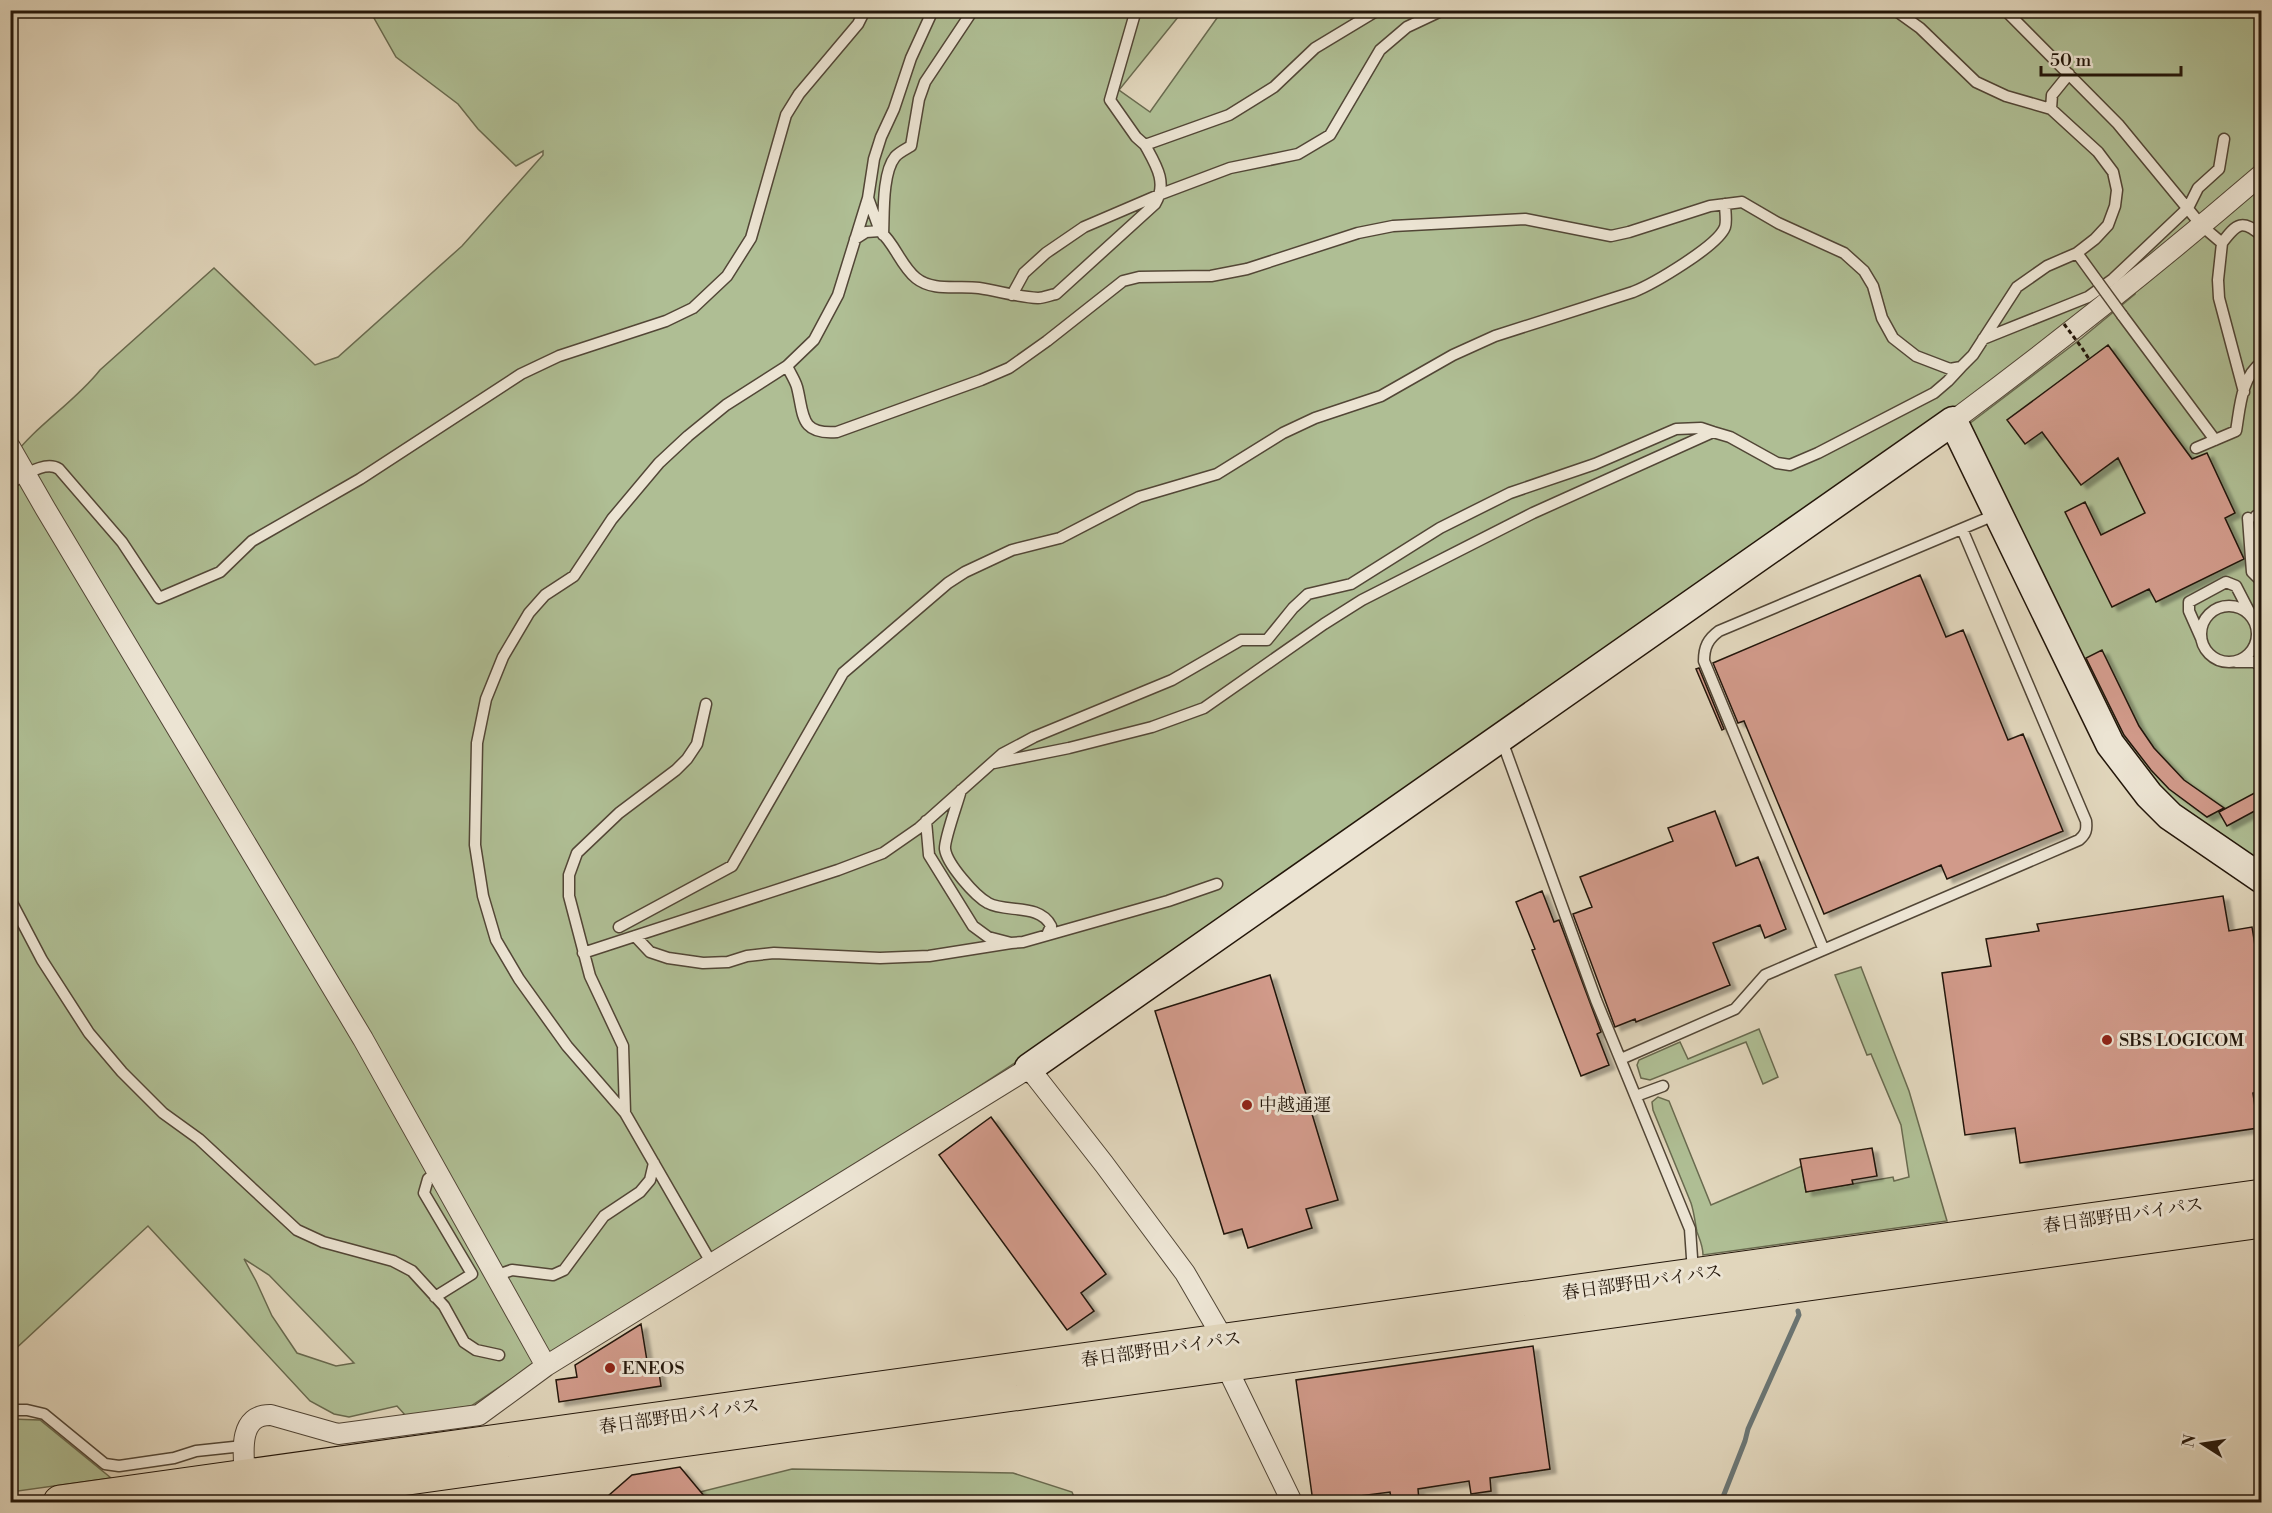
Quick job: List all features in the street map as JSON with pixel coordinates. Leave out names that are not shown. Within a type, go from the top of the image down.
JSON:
[{"type":"highway","name":"春日部野田バイパス","points":[[1225,1353],[1694,1275],[2262,1196]]},
{"type":"highway","name":"春日部野田バイパス","points":[[60,1503],[243,1485],[1225,1353],[2262,1221]]},
{"type":"street","points":[[243,1485],[253,1420],[261,1415],[272,1415],[338,1434],[479,1414],[546,1366],[1029,1068],[1953,421],[2041,356],[2202,226],[2262,174]]},
{"type":"street","points":[[1953,421],[2110,744],[2128,770],[2170,816],[2262,879]]},
{"type":"street","points":[[10,447],[18,479],[305,941],[546,1366]]},
{"type":"street","points":[[1029,1068],[1185,1273],[1225,1353],[1292,1503]]},
{"type":"lane","points":[[18,479],[45,466],[55,466],[59,469],[122,542],[159,598],[220,572],[252,541],[360,479],[521,374],[559,356],[666,321],[693,308],[728,276],[751,238],[786,115],[799,94],[858,24],[865,10]]},
{"type":"lane","points":[[712,1264],[625,1113],[567,1046],[519,979],[496,940],[483,896],[475,844],[477,743],[486,699],[503,657],[529,613],[545,595],[574,576],[612,519],[659,463],[726,405],[787,366],[814,339],[837,295],[868,198],[874,159],[881,137],[894,109],[911,58],[933,10]]},
{"type":"lane","points":[[881,233],[889,170],[895,158],[911,146],[919,99],[925,82],[973,10]]},
{"type":"lane","points":[[868,198],[881,233],[917,280],[931,285],[978,288],[1012,295],[1042,298],[1056,294],[1155,204],[1161,194],[1161,176],[1145,145],[1110,100],[1136,10]]},
{"type":"lane","points":[[1145,145],[1230,114],[1274,87],[1315,48],[1338,32],[1378,10]]},
{"type":"lane","points":[[1012,295],[1024,273],[1046,253],[1084,227],[1230,168],[1298,154],[1330,135],[1380,50],[1407,27],[1443,10]]},
{"type":"lane","points":[[583,953],[838,870],[883,853],[926,821],[1002,754],[1034,737],[1173,680],[1241,640],[1267,640],[1293,608],[1308,594],[1351,584],[1440,528],[1510,493],[1595,464],[1676,429],[1701,428],[1730,437],[1777,463],[1790,465],[1934,393],[1973,355],[2017,287],[2047,266],[2077,253],[2108,225],[2115,206],[2117,190],[2113,172],[2098,152],[2051,110],[2006,96],[1976,82],[1920,28],[1895,10]]},
{"type":"lane","points":[[2005,10],[2118,124],[2202,226],[2222,243]]},
{"type":"lane","points":[[2051,110],[2052,95],[2069,74]]},
{"type":"lane","points":[[1983,339],[2088,297],[2113,279],[2188,208],[2198,188],[2219,169],[2224,139]]},
{"type":"lane","points":[[787,366],[806,422],[814,430],[826,433],[837,432],[1009,368],[1123,281],[1139,277],[1211,276],[1238,270],[1358,233],[1393,226],[1525,219],[1611,236],[1710,206],[1742,202],[1778,223],[1844,253],[1864,271],[1873,286],[1882,318],[1893,338],[1916,356],[1950,369],[1961,367]]},
{"type":"lane","points":[[619,927],[732,866],[843,673],[948,583],[965,572],[1012,550],[1060,538],[1139,497],[1217,474],[1283,433],[1315,418],[1381,396],[1453,356],[1495,336],[1633,292],[1654,283],[1719,238],[1726,226],[1725,204]]},
{"type":"lane","points":[[2244,392],[2217,280],[2222,243],[2232,229],[2241,224],[2249,225],[2262,236]]},
{"type":"lane","points":[[855,239],[866,232],[881,233]]},
{"type":"lane","points":[[2077,253],[2215,440]]},
{"type":"lane","points":[[2196,448],[2236,431],[2244,392],[2252,373],[2262,362]]},
{"type":"lane","points":[[991,764],[1152,727],[1204,708],[1362,600],[1533,513],[1713,432]]},
{"type":"lane","points":[[1823,948],[1704,662],[1704,651],[1710,638],[1719,631],[1998,514]]},
{"type":"lane","points":[[2255,520],[2252,572],[2262,582]]},
{"type":"lane","points":[[1621,1059],[1735,1010],[1765,975],[1823,948],[2079,840],[2087,830],[2086,821],[1962,529]]},
{"type":"lane","points":[[2262,656],[2256,627],[2236,586],[2226,582],[2189,602],[2189,611],[2212,656],[2229,662],[2254,662],[2262,666]]},
{"type":"lane","points":[[2203,641],[2204,623],[2216,609],[2233,606],[2250,615],[2256,627],[2256,641],[2246,656],[2229,662]]},
{"type":"lane","points":[[625,1113],[623,1046],[590,976],[569,896],[569,875],[577,853],[619,813],[687,759],[697,744],[706,704]]},
{"type":"lane","points":[[1501,737],[1596,1000],[1690,1229],[1694,1275]]},
{"type":"lane","points":[[961,790],[945,848],[954,871],[988,904],[1029,910],[1049,921],[1051,926],[1047,935]]},
{"type":"lane","points":[[926,821],[929,855],[973,926],[988,937],[1011,943]]},
{"type":"lane","points":[[635,936],[650,952],[669,958],[703,963],[728,962],[747,956],[774,953],[880,958],[929,956],[1047,935],[1168,901],[1217,884]]},
{"type":"lane","points":[[10,899],[42,960],[89,1033],[122,1072],[163,1113],[199,1139],[297,1230],[323,1242],[393,1261],[412,1271],[444,1306],[464,1342],[476,1350],[499,1355]]},
{"type":"lane","points":[[659,906],[667,926]]},
{"type":"lane","points":[[1636,1096],[1663,1086]]},
{"type":"lane","points":[[495,1276],[512,1270],[553,1275],[564,1270],[604,1216],[640,1192],[651,1180],[654,1163]]},
{"type":"lane","points":[[435,1297],[471,1274],[424,1193],[428,1179],[437,1172]]},
{"type":"lane","points":[[10,1410],[27,1410],[44,1414],[105,1464],[119,1466],[174,1458],[196,1451],[243,1485]]},
{"type":"path","points":[[2064,324],[2090,359]]},
{"type":"green space","points":[[370,11],[1183,11],[1119,90],[1150,112],[1222,11],[2261,11],[2261,867],[2184,814],[2128,755],[1969,424],[2082,338],[2135,294],[2138,272],[2011,386],[1460,753],[1015,1063],[908,1133],[551,1352],[547,1351],[534,1364],[471,1406],[406,1416],[397,1406],[349,1417],[334,1414],[310,1401],[148,1226],[11,1353],[11,459],[32,435],[79,393],[100,370],[214,268],[315,365],[338,357],[462,246],[543,155],[543,151],[516,166],[478,129],[458,104],[396,57]],"holes":[[[244,1259],[269,1275],[354,1363],[336,1366],[297,1353],[272,1316]]]},
{"type":"green space","points":[[1861,967],[1909,1091],[1947,1221],[1703,1255],[1691,1203],[1653,1110],[1652,1102],[1658,1097],[1669,1101],[1711,1205],[1802,1166],[1806,1192],[1893,1177],[1894,1181],[1909,1177],[1901,1125],[1871,1054],[1867,1055],[1835,975]]},
{"type":"green space","points":[[1759,1029],[1778,1077],[1763,1084],[1746,1042],[1650,1080],[1641,1078],[1637,1065],[1639,1060],[1680,1042],[1688,1059]]},
{"type":"green space","points":[[10,1419],[40,1420],[111,1478],[11,1492]]},
{"type":"green space","points":[[792,1469],[1013,1473],[1072,1492],[1076,1502],[660,1502]]},
{"type":"building","points":[[2108,345],[2192,459],[2207,453],[2235,513],[2225,518],[2244,559],[2156,602],[2149,589],[2112,607],[2065,512],[2085,502],[2101,535],[2145,513],[2118,458],[2081,485],[2042,432],[2025,444],[2007,420]]},
{"type":"building","points":[[1920,575],[1946,637],[1963,630],[2008,740],[2023,734],[2063,831],[1947,879],[1941,865],[1824,914],[1744,721],[1738,723],[1713,663]]},
{"type":"building","points":[[2102,650],[2139,726],[2154,748],[2184,780],[2224,808],[2207,817],[2169,789],[2151,770],[2124,735],[2086,658]]},
{"type":"building","points":[[1699,668],[1724,729],[1722,730],[1696,669]]},
{"type":"building","points":[[2262,789],[2262,807],[2227,826],[2219,812]]},
{"type":"building","points":[[1715,811],[1736,866],[1758,857],[1786,929],[1765,938],[1760,925],[1713,943],[1730,985],[1636,1022],[1635,1019],[1615,1027],[1573,914],[1592,907],[1580,877],[1673,841],[1668,828]]},
{"type":"building","points":[[1542,891],[1554,922],[1559,920],[1601,1032],[1597,1034],[1609,1065],[1581,1076],[1532,950],[1535,949],[1516,902]]},
{"type":"building","name":"SBS LOGICOM","points":[[2223,896],[2229,931],[2252,927],[2262,989],[2262,1091],[2253,1093],[2258,1128],[2020,1163],[2015,1128],[1965,1135],[1942,973],[1991,966],[1986,939],[2039,931],[2037,924]]},
{"type":"building","name":"中越通運","points":[[1270,975],[1338,1200],[1306,1209],[1312,1228],[1248,1248],[1242,1229],[1224,1234],[1155,1011]]},
{"type":"building","points":[[991,1117],[1106,1274],[1081,1293],[1094,1311],[1067,1330],[939,1155]]},
{"type":"building","points":[[1872,1148],[1877,1176],[1852,1180],[1853,1184],[1806,1192],[1800,1159]]},
{"type":"building","points":[[641,1324],[648,1367],[658,1366],[661,1386],[559,1402],[556,1380],[577,1377],[575,1365]]},
{"type":"building","points":[[1533,1346],[1550,1469],[1490,1478],[1491,1491],[1471,1494],[1469,1481],[1418,1489],[1419,1501],[1410,1503],[1392,1503],[1390,1492],[1313,1502],[1296,1380]]},
{"type":"building","points":[[680,1467],[710,1503],[600,1503],[632,1475]]},
{"type":"waterway","points":[[1721,1502],[1748,1429],[1799,1315],[1798,1311]]},
{"type":"place","name":"SBS LOGICOM","points":[[2107,1040]]},
{"type":"place","name":"中越通運","points":[[1247,1105]]},
{"type":"place","name":"ENEOS","points":[[610,1368]]}]
